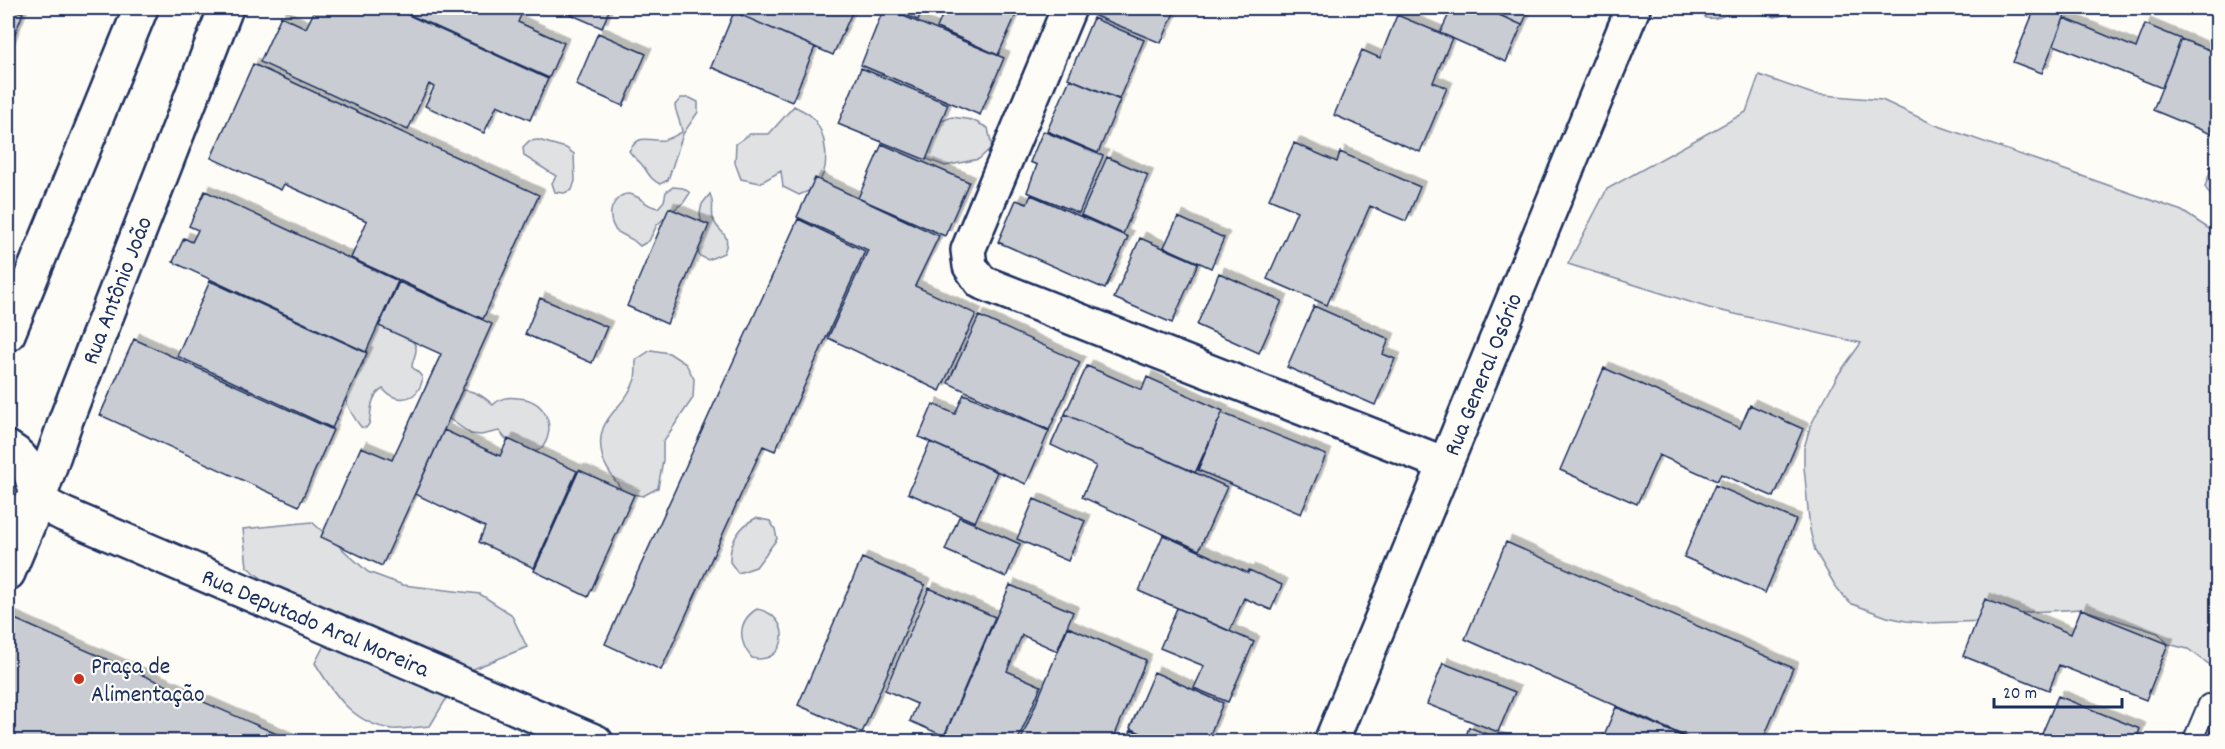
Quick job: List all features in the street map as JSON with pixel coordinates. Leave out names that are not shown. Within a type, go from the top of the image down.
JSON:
[{"type":"street","points":[[8,334],[141,8]]},
{"type":"street","name":"Rua Antônio João","points":[[8,573],[38,501],[66,420],[226,8]]},
{"type":"street","points":[[1069,8],[968,250],[970,266],[981,282],[1445,464]]},
{"type":"street","name":"Rua General Osório","points":[[1331,741],[1633,8]]},
{"type":"street","points":[[8,448],[24,460],[34,482],[38,501],[8,516]]},
{"type":"street","name":"Rua Deputado Aral Moreira","points":[[38,501],[63,514],[596,741]]},
{"type":"lane","points":[[2192,741],[2208,704]]},
{"type":"shaded area","points":[[1701,8],[1740,8],[1720,17],[1706,18]]},
{"type":"shaded area","points":[[1740,8],[1785,8],[1784,15],[1775,17]]},
{"type":"shaded area","points":[[1759,75],[1813,94],[1882,100],[1933,124],[2182,211],[2217,234],[2217,670],[2188,649],[2168,644],[2158,633],[2081,609],[2030,612],[1988,621],[1927,623],[1887,617],[1850,603],[1836,587],[1815,551],[1810,530],[1804,448],[1810,427],[1819,409],[1838,375],[1861,343],[1709,308],[1568,264],[1607,189],[1746,112]]},
{"type":"shaded area","points":[[681,98],[690,98],[698,102],[698,112],[683,134],[668,180],[660,184],[629,151],[641,140],[664,140],[682,132],[675,105]]},
{"type":"shaded area","points":[[794,106],[811,116],[821,131],[824,141],[826,161],[821,179],[816,186],[799,195],[783,187],[781,171],[760,183],[741,179],[735,163],[736,144],[750,134],[769,134]]},
{"type":"shaded area","points":[[952,117],[972,120],[988,128],[992,147],[979,159],[945,166],[927,159],[913,147],[917,130]]},
{"type":"shaded area","points":[[538,140],[566,148],[574,154],[575,181],[572,190],[564,193],[555,192],[552,183],[556,176],[524,156],[523,147],[529,141]]},
{"type":"shaded area","points":[[2217,151],[2217,205],[2205,187]]},
{"type":"shaded area","points":[[673,187],[683,188],[690,193],[684,202],[657,225],[649,241],[640,246],[616,231],[611,213],[616,200],[628,194],[658,208],[664,201],[666,192]]},
{"type":"shaded area","points":[[710,194],[713,218],[727,240],[724,253],[708,260],[700,256],[696,248],[702,204]]},
{"type":"shaded area","points":[[380,313],[411,339],[416,348],[412,367],[422,380],[417,392],[407,398],[397,398],[383,389],[379,392],[373,400],[369,424],[366,428],[361,427],[349,408],[344,386],[350,372],[363,364],[365,351]]},
{"type":"shaded area","points":[[651,350],[669,353],[686,364],[694,379],[693,398],[663,442],[663,460],[658,488],[643,496],[623,492],[604,463],[601,445],[605,424],[630,390],[635,379],[636,360]]},
{"type":"shaded area","points":[[459,390],[478,394],[493,405],[499,400],[508,398],[518,398],[535,403],[545,413],[549,426],[547,438],[541,448],[530,452],[516,447],[499,431],[481,435],[471,434],[448,418]]},
{"type":"shaded area","points":[[756,518],[770,521],[777,539],[756,567],[738,573],[730,562],[731,548],[740,530]]},
{"type":"shaded area","points":[[312,522],[368,572],[403,585],[480,594],[511,614],[527,647],[461,674],[430,726],[392,729],[366,721],[337,696],[315,663],[331,632],[247,567],[243,529]]},
{"type":"shaded area","points":[[757,609],[769,613],[777,621],[781,630],[782,639],[779,648],[773,655],[764,658],[752,658],[742,639],[746,619]]},
{"type":"building","points":[[8,8],[23,13],[8,51]]},
{"type":"building","points":[[316,8],[393,8],[548,79],[530,120],[497,105],[484,133],[425,106],[434,87],[429,84],[408,130],[260,62],[281,16],[306,28]]},
{"type":"building","points":[[395,8],[524,8],[518,22],[564,43],[549,78]]},
{"type":"building","points":[[556,8],[610,8],[602,28]]},
{"type":"building","points":[[736,8],[854,8],[833,55],[734,12]]},
{"type":"building","points":[[884,8],[1004,58],[980,115],[861,65]]},
{"type":"building","points":[[888,8],[923,8],[918,20]]},
{"type":"building","points":[[945,8],[1019,8],[998,55],[937,28]]},
{"type":"building","points":[[1096,8],[1176,8],[1161,43],[1093,15]]},
{"type":"building","points":[[1454,8],[1483,8],[1522,25],[1506,62],[1440,33]]},
{"type":"building","points":[[1484,8],[1530,8],[1522,25]]},
{"type":"building","points":[[2024,8],[2068,8],[2042,73],[2013,62],[2034,11]]},
{"type":"building","points":[[734,12],[815,47],[792,102],[711,67]]},
{"type":"building","points":[[1397,15],[1452,38],[1433,82],[1447,88],[1420,152],[1334,115],[1362,50],[1380,58]]},
{"type":"building","points":[[1093,18],[1144,40],[1119,99],[1068,78]]},
{"type":"building","points":[[2064,18],[2136,48],[2145,24],[2181,39],[2162,88],[2054,45]]},
{"type":"building","points":[[598,33],[646,54],[623,106],[576,85]]},
{"type":"building","points":[[2181,39],[2218,53],[2218,118],[2211,134],[2153,110]]},
{"type":"building","points":[[253,64],[539,195],[483,319],[351,258],[367,221],[284,184],[281,190],[211,158]]},
{"type":"building","points":[[861,68],[948,104],[926,160],[838,124]]},
{"type":"building","points":[[1070,79],[1120,100],[1098,153],[1047,131]]},
{"type":"building","points":[[1043,131],[1103,156],[1079,213],[1027,192],[1037,165],[1030,162]]},
{"type":"building","points":[[1294,143],[1337,162],[1340,152],[1420,187],[1406,221],[1370,206],[1327,305],[1267,279],[1297,211],[1269,199]]},
{"type":"building","points":[[882,144],[969,182],[945,236],[858,198]]},
{"type":"building","points":[[1107,157],[1148,175],[1123,234],[1081,215]]},
{"type":"building","points":[[815,178],[939,236],[915,286],[976,314],[940,391],[828,338],[868,250],[797,217]]},
{"type":"building","points":[[205,191],[398,281],[366,352],[173,262],[184,238],[192,242],[198,230],[189,226]]},
{"type":"building","points":[[1031,195],[1128,237],[1105,289],[998,242],[1016,200],[1027,204]]},
{"type":"building","points":[[669,208],[709,225],[667,324],[627,306]]},
{"type":"building","points":[[1178,217],[1224,238],[1211,268],[1164,247]]},
{"type":"building","points":[[798,219],[865,251],[775,451],[763,446],[661,670],[605,644]]},
{"type":"building","points":[[1140,238],[1198,263],[1172,323],[1114,298]]},
{"type":"building","points":[[1219,273],[1282,301],[1259,353],[1197,325]]},
{"type":"building","points":[[210,281],[367,353],[332,428],[177,356]]},
{"type":"building","points":[[399,282],[492,324],[382,566],[321,537],[361,447],[392,460],[441,354],[379,326]]},
{"type":"building","points":[[540,298],[607,327],[592,363],[525,334]]},
{"type":"building","points":[[1314,306],[1389,339],[1383,354],[1395,359],[1375,405],[1287,367]]},
{"type":"building","points":[[979,316],[1080,362],[1049,430],[948,383]]},
{"type":"building","points":[[134,339],[333,430],[299,506],[100,415]]},
{"type":"building","points":[[1087,366],[1142,390],[1147,377],[1223,411],[1195,473],[1065,414]]},
{"type":"building","points":[[1604,368],[1740,428],[1750,405],[1803,429],[1774,497],[1721,474],[1717,481],[1659,455],[1637,504],[1560,470]]},
{"type":"building","points":[[964,394],[1049,431],[1026,484],[919,437],[933,404],[955,414]]},
{"type":"building","points":[[1222,413],[1326,455],[1301,514],[1198,470]]},
{"type":"building","points":[[1065,414],[1227,487],[1199,550],[1082,497],[1096,466],[1051,445]]},
{"type":"building","points":[[444,430],[500,456],[508,439],[577,471],[534,568],[479,542],[485,527],[415,494]]},
{"type":"building","points":[[930,442],[997,472],[975,522],[908,493]]},
{"type":"building","points":[[579,470],[634,495],[588,597],[534,571]]},
{"type":"building","points":[[1715,485],[1796,520],[1765,593],[1684,557]]},
{"type":"building","points":[[1034,499],[1085,521],[1068,561],[1017,539]]},
{"type":"building","points":[[959,517],[1020,544],[1006,577],[945,550]]},
{"type":"building","points":[[1163,535],[1248,573],[1249,570],[1282,585],[1271,610],[1244,598],[1230,631],[1139,591]]},
{"type":"building","points":[[1506,542],[1793,668],[1762,742],[1698,742],[1465,639]]},
{"type":"building","points":[[862,558],[925,585],[862,733],[798,705]]},
{"type":"building","points":[[1010,585],[1073,612],[1057,651],[1022,635],[1007,671],[1041,686],[1017,742],[942,742]]},
{"type":"building","points":[[929,588],[995,617],[944,736],[910,721],[917,704],[885,690]]},
{"type":"building","points":[[1985,599],[2071,634],[2081,609],[2168,644],[2146,700],[2059,665],[2049,690],[1963,656]]},
{"type":"building","points":[[1177,608],[1254,642],[1228,702],[1194,688],[1204,666],[1160,648]]},
{"type":"building","name":"Praça de Alimentação","points":[[8,616],[295,742],[8,742]]},
{"type":"building","points":[[1068,627],[1146,660],[1112,742],[1020,742]]},
{"type":"building","points":[[1443,663],[1515,692],[1498,732],[1427,704]]},
{"type":"building","points":[[1154,672],[1223,703],[1207,742],[1160,742],[1130,728]]},
{"type":"building","points":[[2058,696],[2140,729],[2135,742],[2055,742],[2041,736]]},
{"type":"building","points":[[1616,707],[1695,742],[1601,742]]},
{"type":"building","points":[[2218,712],[2218,742],[2206,742]]},
{"type":"building","points":[[1469,727],[1506,742],[1464,742]]},
{"type":"building","points":[[1131,730],[1157,742],[1126,742]]},
{"type":"place","name":"Praça de Alimentação","points":[[79,679]]}]
